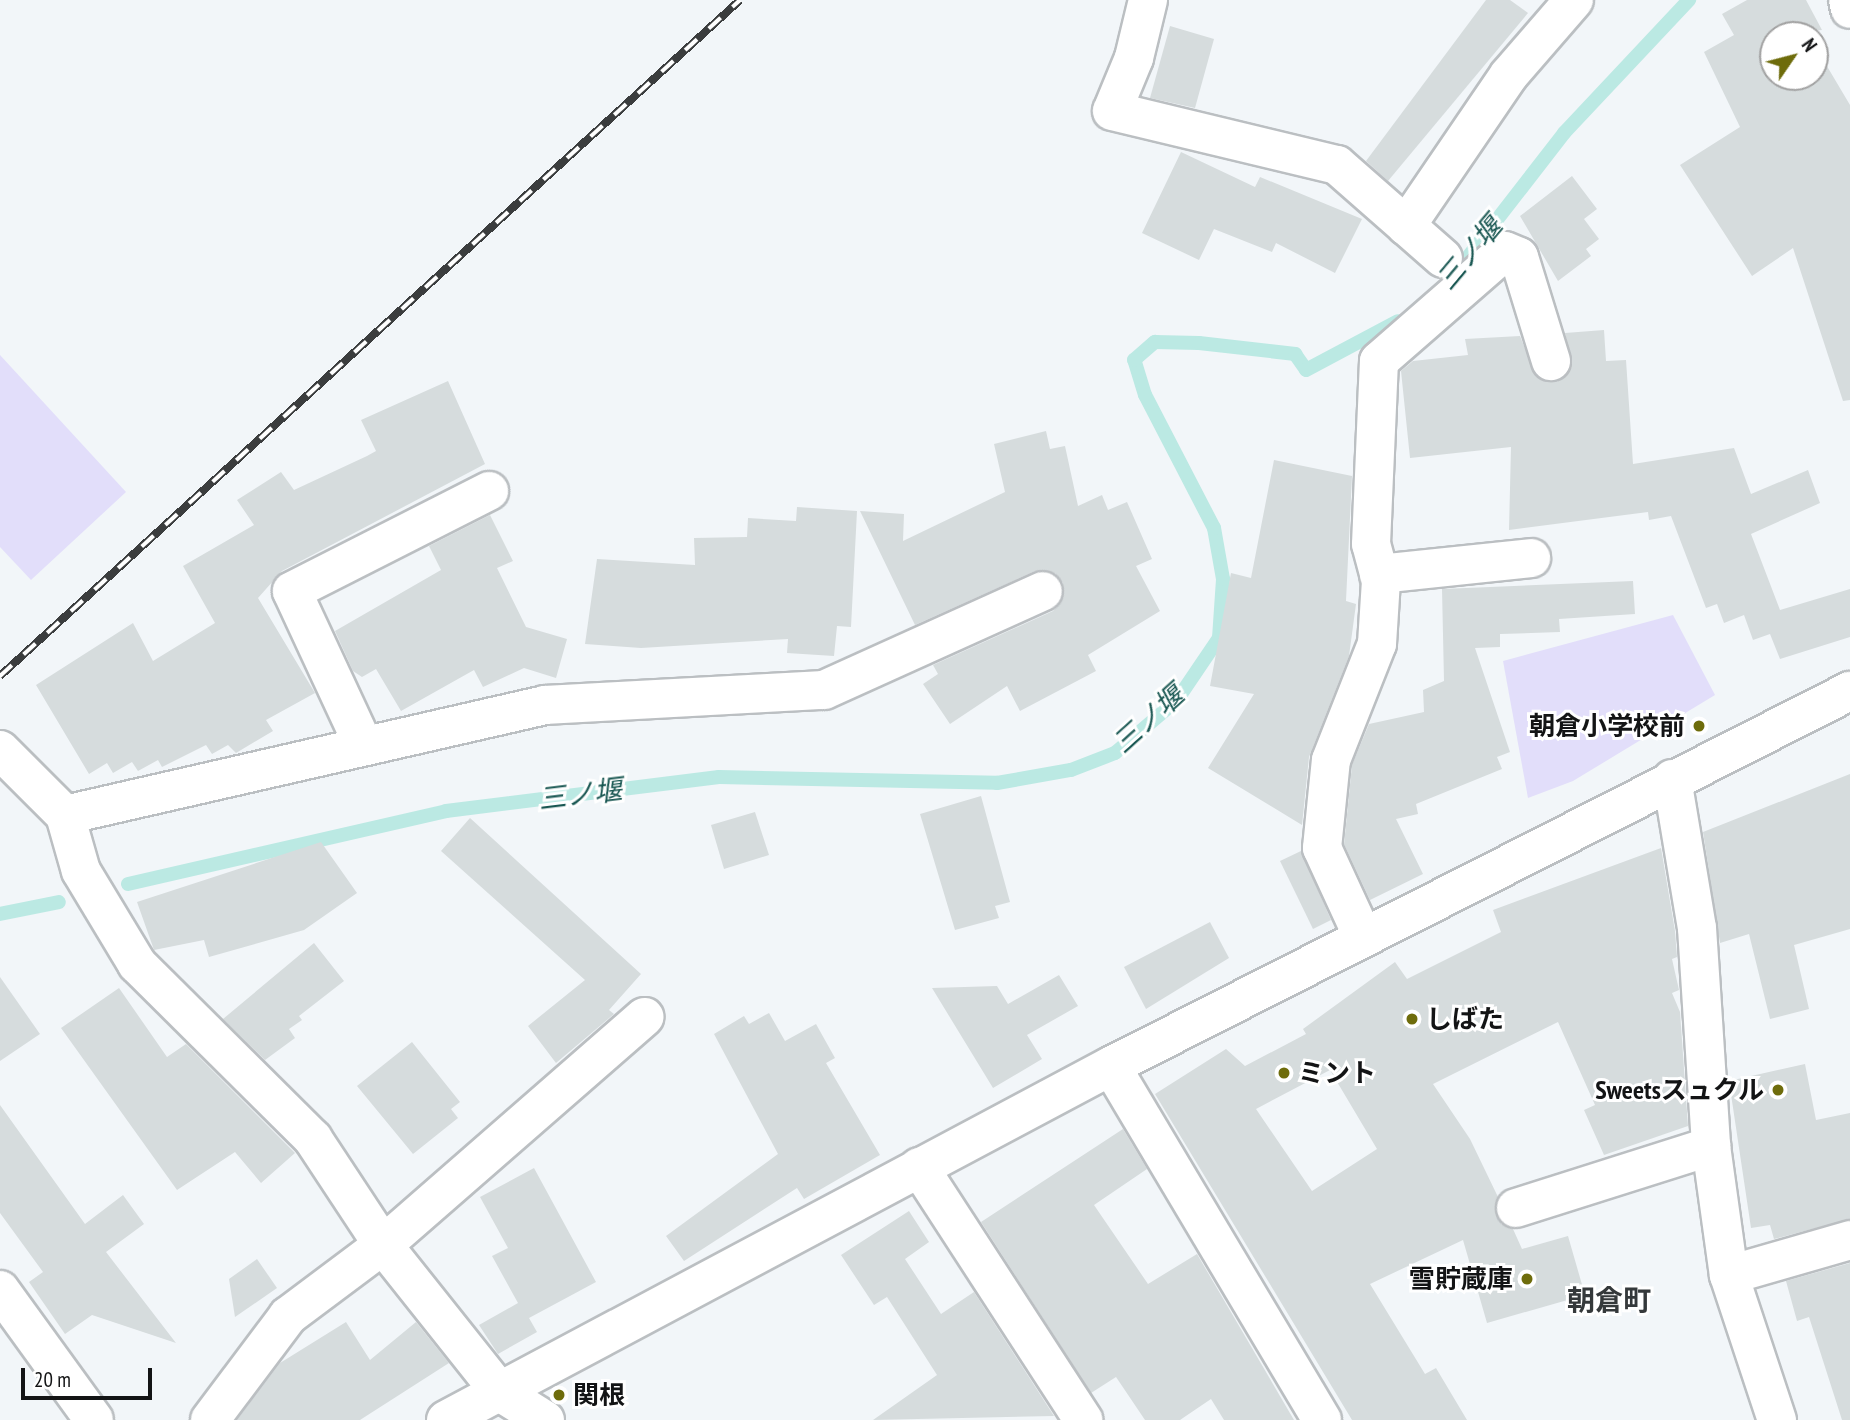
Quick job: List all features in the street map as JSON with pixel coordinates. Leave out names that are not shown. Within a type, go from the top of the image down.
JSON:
[{"type":"street","points":[[1148,0],[1134,58],[1112,111],[1337,165],[1443,258]]},
{"type":"street","points":[[1406,226],[1508,75],[1574,0]]},
{"type":"street","points":[[1848,0],[1850,9]]},
{"type":"street","points":[[1363,937],[1322,848],[1331,760],[1377,644],[1379,574],[1371,544],[1380,361],[1505,251],[1519,257],[1551,361]]},
{"type":"street","points":[[362,742],[292,591],[489,491]]},
{"type":"street","points":[[1379,574],[1531,558]]},
{"type":"street","points":[[65,815],[362,742],[545,705],[824,690],[1043,590]]},
{"type":"street","points":[[446,1420],[1111,1066],[1850,691]]},
{"type":"street","points":[[0,750],[65,815],[81,871],[137,964],[313,1139],[383,1245],[500,1392],[545,1420]]},
{"type":"street","points":[[1672,779],[1697,928],[1711,1146],[1729,1275],[1777,1420]]},
{"type":"street","points":[[210,1420],[288,1316],[383,1245],[643,1017]]},
{"type":"street","points":[[1111,1066],[1322,1420]]},
{"type":"street","points":[[1516,1208],[1711,1146]]},
{"type":"street","points":[[919,1167],[1083,1420]]},
{"type":"street","points":[[1729,1275],[1850,1240]]},
{"type":"street","points":[[0,1290],[94,1420]]},
{"type":"shaded area","points":[[0,355],[126,492],[31,580],[0,547]]},
{"type":"shaded area","points":[[1673,615],[1715,695],[1573,781],[1528,798],[1503,661]]},
{"type":"building","points":[[1486,0],[1510,0],[1528,13],[1388,181],[1366,161]]},
{"type":"building","points":[[1747,0],[1806,0],[1817,21],[1759,21],[1759,91],[1829,91],[1829,70],[1850,105],[1850,400],[1843,401],[1793,248],[1752,276],[1680,165],[1740,127],[1704,52],[1734,35],[1722,14]]},
{"type":"building","points":[[1170,26],[1214,39],[1195,108],[1150,98]]},
{"type":"building","points":[[1181,152],[1255,187],[1260,177],[1362,219],[1335,273],[1276,243],[1272,252],[1214,229],[1199,260],[1142,233]]},
{"type":"building","points":[[1572,176],[1597,209],[1584,219],[1599,239],[1586,249],[1591,256],[1558,281],[1520,216]]},
{"type":"building","points":[[1604,330],[1606,361],[1626,360],[1633,464],[1734,448],[1751,494],[1808,470],[1820,503],[1751,534],[1780,610],[1850,589],[1850,637],[1780,659],[1770,634],[1753,640],[1744,615],[1724,623],[1717,604],[1706,608],[1671,516],[1649,520],[1648,512],[1509,530],[1511,447],[1410,458],[1401,371],[1413,361],[1468,355],[1465,339],[1520,336],[1536,376],[1557,382],[1572,365],[1565,333]]},
{"type":"building","points":[[448,381],[485,464],[282,571],[258,598],[315,693],[266,720],[273,731],[236,753],[228,745],[212,754],[206,745],[162,767],[158,760],[138,771],[132,762],[113,773],[107,763],[89,774],[36,685],[133,623],[153,661],[215,623],[183,566],[254,525],[237,500],[281,472],[294,490],[376,451],[361,420]]},
{"type":"building","points":[[1046,431],[1050,449],[1065,446],[1078,506],[1102,495],[1108,510],[1127,502],[1152,559],[1136,566],[1160,611],[1088,655],[1096,671],[1020,711],[1007,686],[950,724],[923,684],[938,674],[933,665],[1053,611],[1061,603],[1063,583],[1055,573],[1035,571],[915,625],[860,511],[904,514],[903,541],[1005,492],[994,444]]},
{"type":"building","points":[[1274,460],[1352,476],[1346,601],[1356,604],[1349,656],[1309,757],[1302,825],[1208,768],[1254,694],[1210,686],[1231,573],[1251,578]]},
{"type":"building","points":[[797,507],[857,511],[851,627],[837,626],[834,656],[787,653],[788,639],[641,648],[585,644],[597,559],[695,565],[694,538],[747,537],[748,518],[796,521]]},
{"type":"building","points":[[490,515],[513,561],[497,568],[526,627],[567,639],[556,678],[524,668],[483,687],[474,670],[401,711],[376,669],[362,677],[353,671],[335,631],[441,570],[429,546]]},
{"type":"building","points":[[1633,581],[1635,614],[1559,619],[1560,632],[1500,634],[1500,647],[1475,648],[1510,752],[1497,757],[1502,769],[1416,804],[1418,814],[1396,819],[1423,874],[1370,900],[1344,844],[1352,765],[1369,724],[1424,712],[1423,690],[1444,681],[1442,589]]},
{"type":"building","points":[[1850,774],[1850,929],[1794,945],[1809,1009],[1770,1019],[1749,934],[1720,943],[1703,832]]},
{"type":"building","points":[[981,796],[1010,902],[995,906],[999,918],[955,930],[920,814]]},
{"type":"building","points":[[755,812],[769,855],[724,869],[711,825]]},
{"type":"building","points":[[470,818],[641,974],[609,1010],[614,1014],[556,1063],[528,1026],[585,980],[441,851]]},
{"type":"building","points":[[321,842],[357,893],[304,930],[209,957],[204,940],[154,950],[137,902]]},
{"type":"building","points":[[1661,848],[1675,931],[1677,957],[1672,959],[1679,990],[1672,993],[1680,1012],[1688,1126],[1604,1155],[1584,1110],[1595,1105],[1558,1022],[1433,1084],[1470,1139],[1498,1197],[1501,1224],[1513,1229],[1522,1249],[1568,1236],[1585,1295],[1487,1323],[1463,1240],[1370,1284],[1425,1374],[1436,1368],[1467,1420],[1352,1420],[1155,1094],[1226,1049],[1245,1066],[1306,1034],[1303,1029],[1395,962],[1407,979],[1501,932],[1493,910]],"holes":[[[1330,1070],[1377,1149],[1312,1191],[1256,1109]]]},
{"type":"building","points":[[1301,851],[1331,920],[1313,929],[1280,861]]},
{"type":"building","points":[[1210,922],[1229,958],[1146,1009],[1124,967]]},
{"type":"building","points":[[314,943],[344,981],[299,1016],[302,1020],[289,1029],[295,1038],[265,1060],[223,1019]]},
{"type":"building","points":[[1059,975],[1078,1006],[1027,1035],[1042,1059],[993,1088],[932,988],[997,986],[1008,1004]]},
{"type":"building","points":[[0,977],[40,1034],[0,1061]]},
{"type":"building","points":[[119,988],[167,1057],[186,1044],[295,1153],[261,1183],[235,1152],[177,1190],[61,1028]]},
{"type":"building","points":[[769,1013],[785,1041],[816,1024],[835,1058],[826,1063],[880,1155],[804,1199],[797,1188],[684,1261],[666,1236],[778,1154],[714,1034],[744,1016],[749,1024]]},
{"type":"building","points":[[412,1042],[460,1102],[451,1109],[458,1118],[413,1154],[357,1086]]},
{"type":"building","points":[[1805,1064],[1816,1120],[1850,1113],[1850,1219],[1774,1239],[1770,1225],[1751,1228],[1729,1081]]},
{"type":"building","points":[[0,1105],[85,1224],[123,1195],[144,1224],[106,1252],[176,1343],[92,1315],[65,1334],[29,1282],[43,1272],[0,1213]]},
{"type":"building","points":[[1123,1129],[1147,1169],[1094,1205],[1148,1284],[1197,1254],[1294,1420],[1224,1420],[1211,1399],[1180,1420],[1145,1420],[1116,1377],[1091,1393],[981,1222]]},
{"type":"building","points":[[534,1168],[596,1282],[529,1318],[537,1332],[498,1354],[479,1325],[518,1303],[492,1256],[508,1248],[480,1197]]},
{"type":"building","points":[[909,1211],[929,1242],[905,1259],[941,1314],[974,1292],[1054,1416],[873,1420],[937,1375],[887,1297],[874,1305],[841,1255]]},
{"type":"building","points":[[257,1259],[277,1288],[235,1317],[229,1279]]},
{"type":"building","points":[[1850,1263],[1850,1420],[1842,1420],[1809,1317],[1797,1321],[1786,1281]]},
{"type":"building","points":[[346,1322],[370,1360],[416,1322],[449,1363],[360,1420],[237,1420],[280,1363]]},
{"type":"waterway","name":"三ノ堰","points":[[1454,275],[1564,133],[1689,0]]},
{"type":"waterway","name":"三ノ堰","points":[[128,884],[446,811],[719,777],[997,783],[1071,770],[1115,753],[1177,700],[1219,638],[1223,579],[1214,528],[1145,395],[1134,360],[1155,342],[1199,343],[1295,354],[1306,370],[1398,321]]},
{"type":"waterway","name":"三ノ堰","points":[[0,914],[59,902]]},
{"type":"railway","points":[[0,676],[740,0]]},
{"type":"place","name":"朝倉小学校前","points":[[1699,726]]},
{"type":"place","name":"しばた","points":[[1412,1019]]},
{"type":"place","name":"ミント","points":[[1284,1073]]},
{"type":"place","name":"Sweetsスュクル","points":[[1778,1090]]},
{"type":"place","name":"雪貯蔵庫","points":[[1527,1279]]},
{"type":"place","name":"関根","points":[[559,1395]]},
{"type":"district","name":"朝倉町","points":[[1609,1300]]}]
